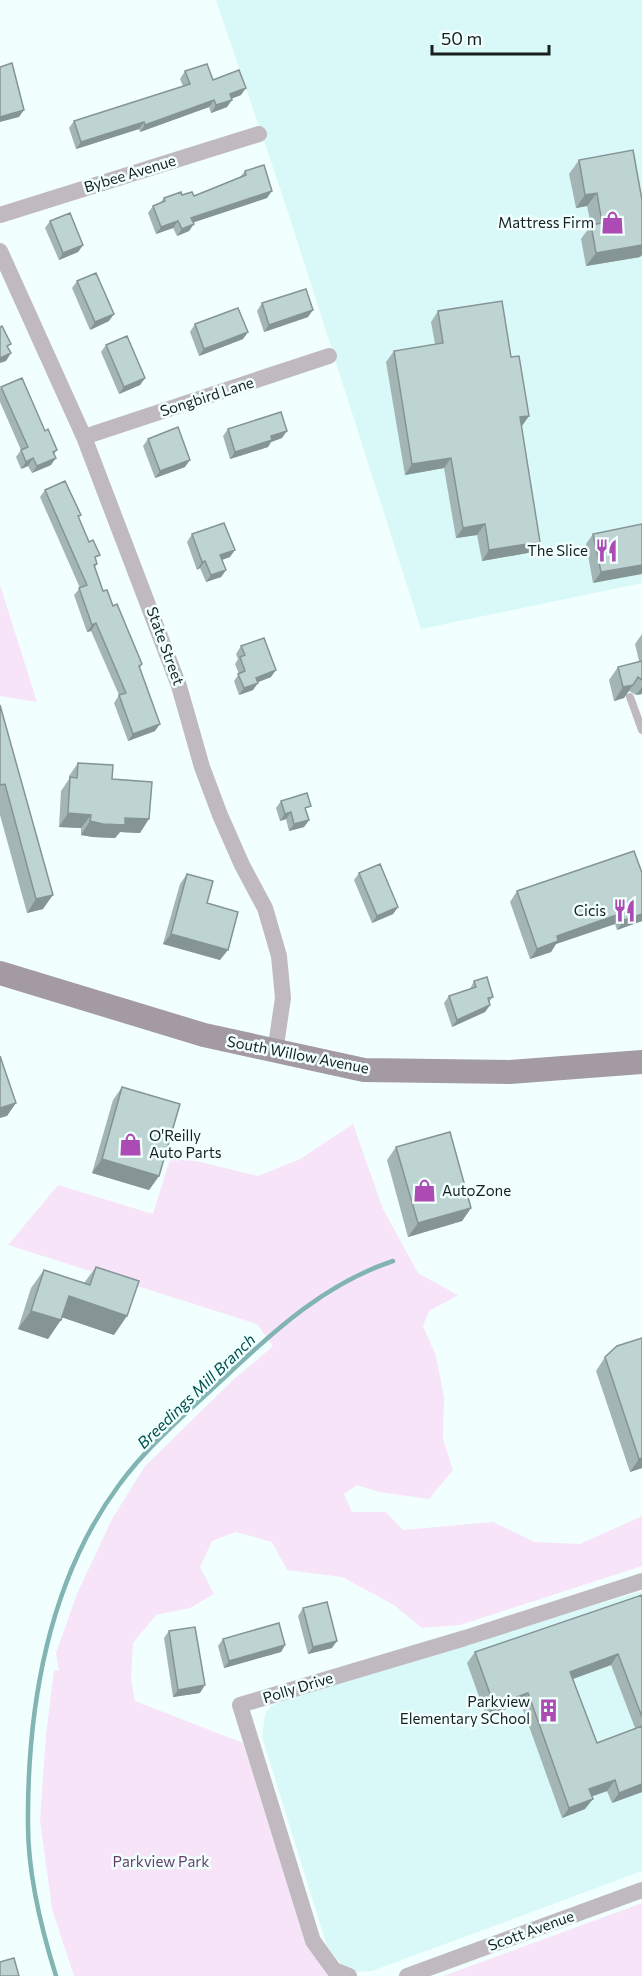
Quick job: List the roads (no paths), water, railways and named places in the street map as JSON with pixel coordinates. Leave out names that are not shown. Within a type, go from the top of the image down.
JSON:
[{"type":"main road","name":"South Willow Avenue","points":[[0,973],[194,1032],[275,1052],[375,1070],[510,1072],[642,1062]]},
{"type":"street","name":"Bybee Avenue","points":[[0,215],[259,134]]},
{"type":"street","name":"State Street","points":[[0,250],[84,437],[179,686],[202,767],[220,815],[242,865],[265,908],[279,956],[283,998],[275,1052]]},
{"type":"street","name":"Songbird Lane","points":[[84,437],[329,356]]},
{"type":"street","name":"Polly Drive","points":[[349,1976],[334,1970],[313,1941],[240,1705],[465,1638],[642,1581]]},
{"type":"street","name":"Scott Avenue","points":[[415,1974],[642,1890]]},
{"type":"lane","points":[[630,697],[642,730]]},
{"type":"waterway","name":"Breedings Mill Branch","points":[[56,1976],[45,1939],[30,1863],[29,1781],[32,1736],[46,1647],[75,1562],[95,1522],[119,1485],[143,1455],[184,1414],[265,1340],[304,1309],[346,1281],[393,1261]]},
{"type":"place","name":"Mattress Firm","points":[[612,223]]},
{"type":"place","name":"The Slice","points":[[606,551]]},
{"type":"place","name":"Cicis","points":[[624,911]]},
{"type":"place","name":"O'Reilly Auto Parts","points":[[131,1145]]},
{"type":"place","name":"AutoZone","points":[[424,1191]]},
{"type":"place","name":"Parkview Elementary SChool","points":[[548,1711]]},
{"type":"park label","name":"Parkview Park","points":[[161,1862]]}]
